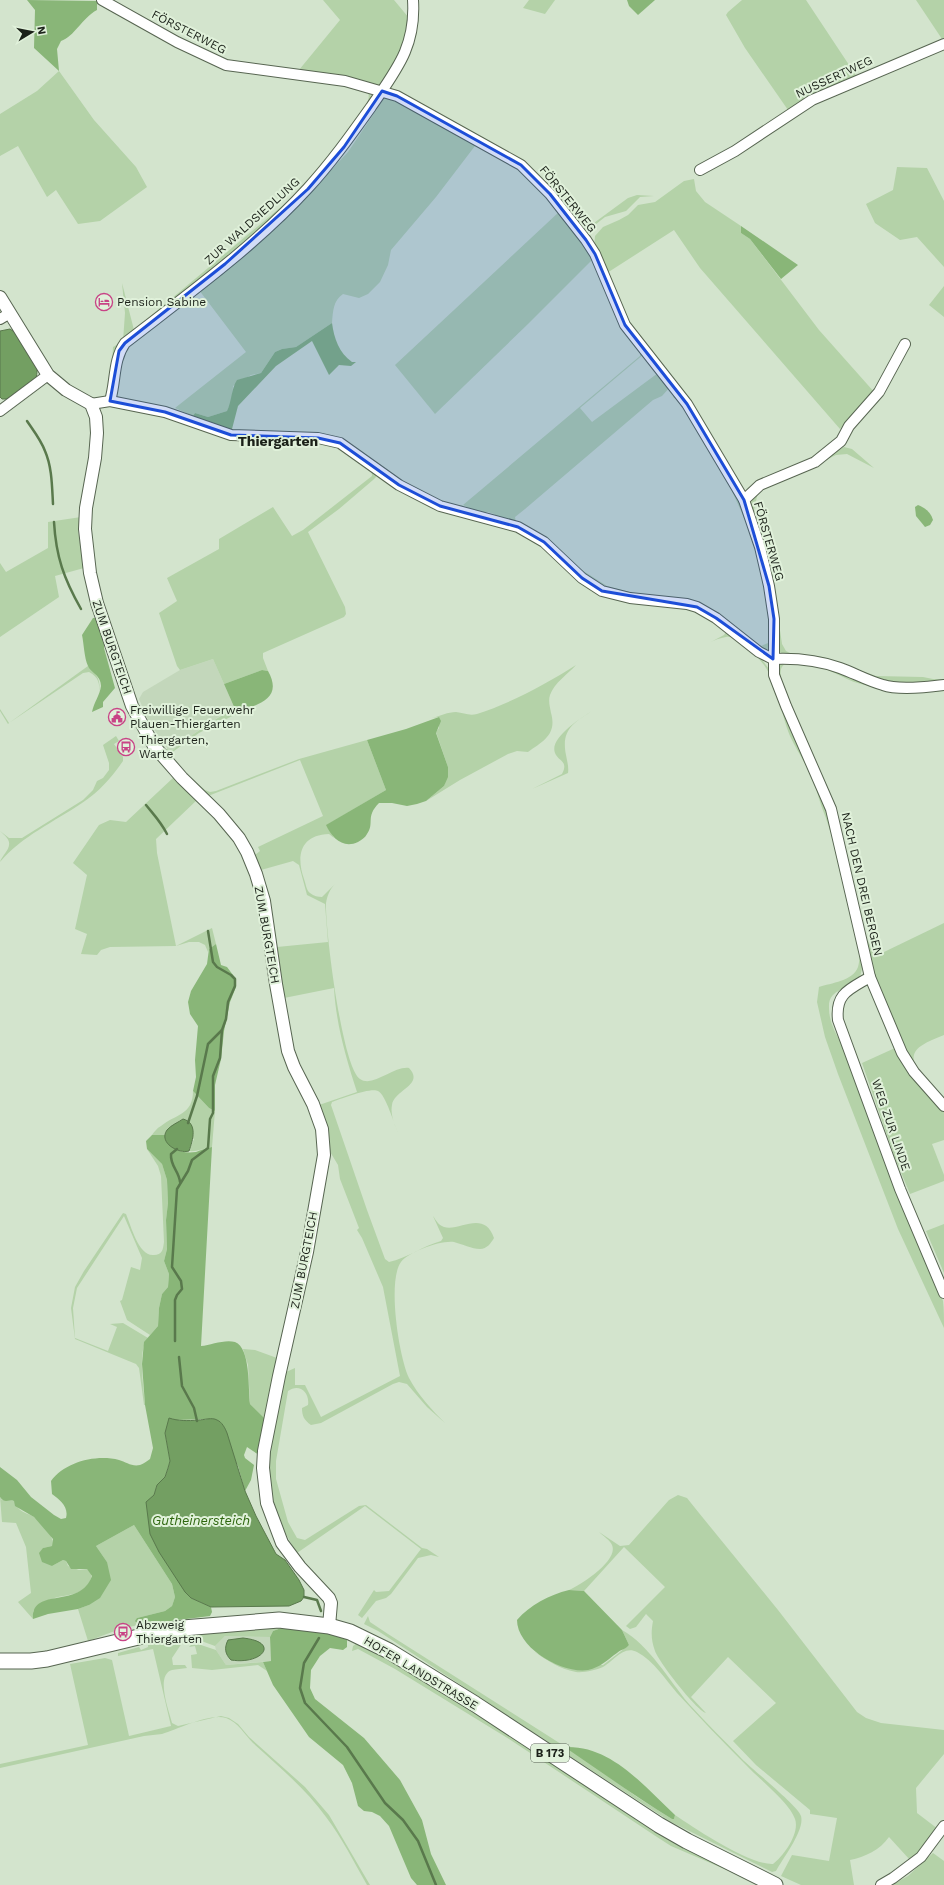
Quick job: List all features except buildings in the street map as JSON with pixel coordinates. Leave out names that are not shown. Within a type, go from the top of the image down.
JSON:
[{"type":"main road","name":"HOFER LANDSTRASSE","points":[[0,1661],[31,1661],[47,1659],[155,1633],[190,1627],[279,1620],[329,1626],[350,1632],[389,1651],[475,1704],[659,1825],[687,1841],[775,1885]]},
{"type":"street","name":"FÖRSTERWEG","points":[[102,0],[177,42],[226,65],[338,80],[397,96],[497,150],[521,165],[539,181],[595,254],[625,325],[687,404],[744,500],[760,546],[769,586],[774,619],[773,659]]},
{"type":"street","name":"ZUR WALDSIEDLUNG","points":[[110,401],[119,351],[125,343],[225,264],[289,208],[308,189],[344,147],[403,58],[414,19],[413,0]]},
{"type":"street","name":"NUSSERTWEG","points":[[700,170],[735,151],[812,100],[944,44]]},
{"type":"street","points":[[0,297],[5,316],[48,375],[66,390],[91,404],[110,401],[165,412],[231,435],[306,438],[340,443],[399,485],[440,506],[518,527],[544,542],[582,578],[602,591],[630,598],[687,604],[716,618],[759,652],[773,659],[789,658],[810,660],[838,667],[884,686],[927,687],[944,685]]},
{"type":"street","points":[[744,500],[760,485],[815,462],[841,441],[849,426],[879,392],[905,344]]},
{"type":"street","points":[[0,411],[48,375]]},
{"type":"street","name":"ZUM BURGTEICH","points":[[91,404],[96,417],[97,433],[95,458],[86,508],[85,529],[88,566],[97,603],[132,706],[154,746],[182,778],[219,814],[239,838],[247,852],[256,874],[264,901],[276,984],[288,1051],[294,1067],[313,1104],[322,1129],[324,1155],[307,1252],[278,1376],[264,1451],[263,1468],[267,1503],[275,1527],[282,1543],[292,1558],[329,1598],[331,1603],[329,1626]]},
{"type":"street","name":"NACH DEN DREI BERGEN","points":[[773,659],[774,675],[831,809],[870,976],[902,1053],[914,1072],[944,1106]]},
{"type":"street","name":"WEG ZUR LINDE","points":[[870,976],[840,998],[837,1008],[838,1020],[900,1188],[944,1293]]},
{"type":"street","points":[[881,1885],[921,1857],[944,1826]]},
{"type":"highlighted area","points":[[382,91],[397,96],[521,165],[550,194],[586,240],[595,254],[625,325],[687,404],[744,500],[769,586],[774,619],[773,659],[716,618],[697,607],[602,591],[582,578],[544,542],[518,527],[440,506],[399,485],[340,443],[318,438],[231,435],[165,412],[110,401],[119,351],[125,343],[225,264],[308,189],[344,147]]},
{"type":"shaded area","points":[[27,0],[97,1],[97,10],[92,13],[70,36],[61,41],[57,49],[59,71],[34,48],[35,10]]},
{"type":"shaded area","points":[[323,0],[394,0],[409,18],[401,57],[382,85],[376,86],[299,70],[340,20]]},
{"type":"shaded area","points":[[529,0],[555,0],[545,14],[523,8]]},
{"type":"shaded area","points":[[627,0],[655,0],[638,15],[629,6]]},
{"type":"shaded area","points":[[742,0],[806,0],[857,77],[808,96],[788,110],[745,48],[726,15]]},
{"type":"shaded area","points":[[916,0],[944,0],[944,38],[942,39]]},
{"type":"shaded area","points":[[59,71],[94,120],[136,167],[147,187],[100,221],[78,224],[56,190],[47,197],[18,146],[0,156],[0,114],[37,91]]},
{"type":"shaded area","points":[[358,86],[370,91],[371,97],[342,144],[308,182],[267,223],[123,343],[118,349],[114,361],[113,379],[110,392],[113,347],[123,341],[125,313],[122,283],[134,330],[288,201],[299,190],[321,166],[368,101],[368,92]]},
{"type":"shaded area","points":[[385,97],[407,104],[478,142],[436,197],[391,250],[388,265],[380,282],[368,294],[359,298],[343,294],[335,303],[332,323],[296,347],[282,349],[275,352],[261,373],[251,375],[233,386],[232,401],[227,411],[208,417],[195,413],[193,416],[175,408],[246,352],[199,290],[306,197],[348,152]]},
{"type":"shaded area","points":[[897,167],[927,168],[944,201],[944,267],[917,237],[900,240],[875,223],[866,204],[893,190]]},
{"type":"shaded area","points":[[694,179],[696,191],[705,202],[741,226],[741,233],[750,239],[819,330],[875,393],[840,429],[700,268],[674,230],[607,273],[594,247],[595,236],[603,227],[628,215],[638,205],[655,202],[684,181]]},
{"type":"shaded area","points":[[637,195],[654,196],[640,197],[626,211],[605,217],[591,228],[583,231],[628,198]]},
{"type":"shaded area","points":[[560,211],[594,258],[435,414],[395,365]]},
{"type":"shaded area","points":[[741,226],[798,265],[781,279],[750,239],[741,233]]},
{"type":"shaded area","points":[[944,286],[944,317],[929,305]]},
{"type":"shaded area","points":[[607,289],[625,327],[644,354],[580,408],[592,422],[658,373],[670,387],[662,396],[653,400],[515,517],[516,522],[541,534],[577,567],[607,586],[641,595],[683,599],[701,605],[719,613],[754,643],[761,646],[768,643],[771,629],[770,612],[767,592],[756,550],[730,486],[697,426],[684,406],[673,397],[676,393],[691,413],[732,484],[746,511],[753,529],[768,589],[772,628],[771,646],[765,651],[760,649],[724,618],[691,603],[632,595],[597,583],[583,575],[542,538],[501,520],[494,514],[488,512],[479,513],[463,505],[640,356],[640,351],[624,327]]},
{"type":"shaded area","points":[[332,323],[334,334],[340,350],[352,362],[356,362],[351,366],[339,365],[329,375],[312,341],[276,366],[238,406],[232,429],[227,431],[199,420],[193,416],[195,413],[208,417],[227,411],[237,380],[261,373],[275,352],[282,349],[296,347]]},
{"type":"shaded area","points":[[844,447],[852,449],[874,468],[847,454],[836,455],[806,470],[772,482],[758,492],[754,510],[772,575],[782,644],[786,651],[790,653],[823,657],[876,676],[944,679],[944,683],[927,686],[889,684],[832,662],[783,654],[780,652],[774,592],[751,510],[752,495],[773,480],[807,467]]},
{"type":"shaded area","points":[[368,456],[414,489],[428,497],[441,503],[453,506],[463,505],[459,509],[453,508],[430,499],[397,481]]},
{"type":"shaded area","points":[[371,467],[375,471],[376,477],[339,509],[308,532],[345,607],[346,614],[344,617],[263,653],[263,658],[268,671],[262,670],[224,684],[213,659],[180,670],[177,666],[159,613],[177,601],[167,578],[219,549],[219,539],[273,507],[292,536],[303,530],[372,476]]},
{"type":"shaded area","points":[[918,505],[931,515],[933,520],[930,525],[925,527],[916,516],[915,507]]},
{"type":"shaded area","points":[[81,517],[78,530],[84,568],[55,576],[59,597],[0,637],[0,563],[6,572],[48,548],[48,522]]},
{"type":"shaded area","points":[[93,618],[97,618],[105,642],[104,648],[115,688],[103,702],[103,707],[92,712],[101,682],[88,666],[82,635]]},
{"type":"shaded area","points":[[726,632],[734,635],[747,646],[731,637],[712,641],[724,635]]},
{"type":"shaded area","points":[[747,646],[760,657],[769,669],[788,721],[817,784],[835,837],[855,927],[830,830],[814,782],[790,736],[773,681],[757,656]]},
{"type":"shaded area","points":[[213,659],[235,709],[223,714],[170,752],[149,722],[139,699],[143,692],[180,670]]},
{"type":"shaded area","points":[[787,660],[812,664],[855,676],[874,686],[890,690],[853,682],[826,669],[811,664],[795,662],[788,663],[782,666],[781,669],[781,680],[783,686],[820,773],[836,818],[849,863],[859,916],[865,936],[869,943],[875,949],[884,952],[944,923],[944,1035],[921,1046],[915,1052],[914,1059],[915,1066],[920,1073],[944,1097],[944,1101],[924,1081],[912,1065],[898,1041],[893,1023],[885,1009],[870,962],[865,938],[862,929],[838,828],[819,774],[780,684],[777,673],[778,666]]},
{"type":"shaded area","points":[[576,665],[558,683],[550,695],[549,702],[552,726],[551,732],[544,740],[528,752],[517,751],[508,754],[460,780],[426,801],[444,786],[448,767],[436,732],[439,728],[439,717],[432,718],[453,712],[474,715],[490,710],[553,679]]},
{"type":"shaded area","points":[[88,666],[96,675],[100,685],[99,694],[99,684],[95,676],[89,672],[83,673],[9,723]]},
{"type":"shaded area","points":[[262,670],[268,671],[272,680],[273,688],[271,693],[267,698],[255,706],[240,712],[235,709],[224,684]]},
{"type":"shaded area","points":[[944,689],[944,691],[917,692],[892,690],[909,691]]},
{"type":"shaded area","points":[[0,709],[9,723],[8,724]]},
{"type":"shaded area","points":[[235,709],[240,712],[199,733],[174,751],[173,759],[180,768],[167,755],[167,748],[170,752],[218,718]]},
{"type":"shaded area","points":[[439,717],[441,721],[436,733],[448,767],[448,777],[444,786],[426,801],[417,804],[407,806],[392,803],[379,803],[372,812],[369,830],[365,837],[358,842],[348,844],[335,838],[326,825],[386,790],[367,740],[406,729]]},
{"type":"shaded area","points":[[578,720],[570,728],[565,739],[568,773],[532,789],[562,774],[564,764],[556,756],[554,747],[561,735]]},
{"type":"shaded area","points":[[116,736],[119,741],[114,744],[123,757],[123,761],[105,784],[82,803],[18,844],[0,862],[7,851],[9,841],[0,831],[9,838],[22,838],[83,800],[93,790],[97,781],[103,778],[109,770],[109,763],[103,745]]},
{"type":"shaded area","points":[[367,740],[386,790],[327,825],[334,838],[329,834],[319,835],[312,838],[306,843],[301,855],[300,862],[309,892],[316,896],[322,897],[335,884],[327,898],[326,917],[325,904],[307,895],[299,865],[293,861],[261,870],[255,855],[260,851],[258,847],[323,816],[300,760],[208,796],[180,768],[205,790],[210,792],[299,759]]},
{"type":"shaded area","points":[[174,777],[198,799],[156,839],[157,853],[176,946],[110,947],[101,950],[97,955],[81,954],[87,934],[75,929],[87,875],[73,863],[99,825],[110,820],[126,822]]},
{"type":"shaded area","points":[[326,919],[341,1025],[353,1069],[360,1079],[365,1081],[377,1079],[403,1068],[409,1068],[413,1074],[411,1083],[394,1100],[392,1105],[392,1116],[384,1098],[378,1091],[374,1090],[355,1094],[332,1102],[331,1105],[385,1259],[389,1262],[409,1255],[401,1262],[397,1272],[395,1285],[398,1337],[405,1368],[409,1378],[430,1408],[445,1423],[427,1407],[407,1384],[399,1382],[321,1423],[311,1425],[305,1420],[302,1413],[302,1408],[308,1405],[307,1396],[303,1390],[296,1388],[288,1391],[276,1461],[276,1479],[288,1522],[297,1538],[305,1540],[359,1506],[366,1505],[422,1548],[427,1549],[439,1557],[431,1555],[418,1558],[391,1594],[386,1598],[376,1601],[362,1618],[358,1615],[374,1590],[376,1592],[389,1591],[421,1549],[365,1506],[297,1553],[279,1520],[271,1495],[268,1470],[272,1436],[286,1372],[295,1368],[295,1385],[305,1385],[321,1417],[400,1376],[383,1287],[362,1238],[357,1230],[359,1228],[340,1179],[338,1165],[329,1150],[328,1129],[319,1105],[357,1092],[342,1041],[334,988],[284,998],[277,947],[328,942]]},
{"type":"shaded area","points":[[212,928],[216,944],[209,949],[208,952],[205,945],[199,942],[189,942],[176,946]]},
{"type":"shaded area","points":[[856,930],[863,960],[861,972],[859,978],[855,982],[832,996],[829,1008],[830,1016],[839,1040],[856,1068],[876,1124],[885,1164],[937,1284],[943,1301],[944,1328],[898,1229],[825,1037],[817,1002],[819,987],[847,978],[855,972],[858,967],[859,945]]},
{"type":"shaded area","points":[[216,944],[221,965],[227,967],[236,979],[236,987],[230,1002],[224,1031],[221,1059],[215,1085],[215,1111],[209,1108],[193,1091],[196,1077],[195,1060],[198,1026],[190,1014],[188,1002],[191,991],[207,964],[209,949]]},
{"type":"shaded area","points":[[895,1048],[944,1109],[944,1140],[932,1144],[944,1175],[944,1181],[910,1194],[895,1158],[862,1063]]},
{"type":"shaded area","points":[[193,1091],[209,1108],[215,1111],[212,1147],[189,1151],[194,1139],[168,1129],[165,1135],[152,1135],[158,1128],[187,1109],[192,1099]]},
{"type":"shaded area","points":[[152,1135],[165,1135],[169,1144],[177,1150],[186,1152],[196,1152],[212,1147],[201,1346],[231,1341],[240,1346],[244,1352],[248,1370],[250,1404],[264,1418],[259,1455],[247,1447],[244,1455],[245,1458],[254,1465],[251,1480],[245,1491],[238,1466],[211,1419],[176,1420],[165,1433],[170,1461],[165,1477],[157,1485],[154,1495],[191,1598],[211,1607],[212,1612],[210,1616],[139,1625],[135,1621],[137,1618],[165,1611],[172,1606],[175,1597],[172,1584],[134,1525],[96,1546],[107,1562],[111,1580],[100,1598],[89,1605],[78,1609],[48,1614],[33,1619],[34,1609],[40,1603],[68,1596],[77,1592],[86,1586],[92,1576],[87,1569],[71,1569],[66,1561],[63,1560],[52,1566],[42,1562],[39,1553],[43,1548],[52,1546],[53,1539],[34,1517],[15,1506],[14,1501],[5,1501],[0,1497],[0,1467],[17,1480],[31,1497],[61,1519],[66,1518],[67,1514],[65,1507],[61,1501],[52,1494],[51,1481],[57,1474],[73,1464],[91,1459],[110,1458],[132,1465],[140,1465],[150,1459],[153,1448],[145,1405],[142,1364],[144,1342],[158,1326],[159,1308],[162,1294],[168,1287],[169,1274],[164,1261],[167,1249],[167,1180],[162,1164],[147,1149],[146,1141]]},
{"type":"shaded area","points":[[147,1149],[162,1164],[167,1180],[167,1249],[164,1261],[169,1274],[168,1287],[162,1294],[159,1308],[158,1326],[150,1335],[127,1320],[120,1301],[122,1300],[131,1267],[140,1270],[142,1258],[124,1216],[77,1288],[73,1308],[75,1338],[108,1351],[117,1327],[110,1324],[123,1323],[148,1338],[143,1351],[142,1360],[144,1405],[139,1368],[136,1364],[75,1339],[71,1308],[75,1287],[123,1213],[126,1214],[136,1240],[144,1251],[154,1255],[162,1252],[164,1242],[161,1176],[158,1166]]},
{"type":"shaded area","points":[[433,1216],[439,1224],[444,1227],[450,1228],[478,1223],[484,1225],[490,1229],[494,1238],[492,1242],[482,1249],[454,1242],[441,1243],[419,1250],[441,1241],[443,1238]]},
{"type":"shaded area","points":[[944,1224],[944,1273],[926,1231]]},
{"type":"shaded area","points":[[243,1349],[255,1350],[277,1358],[259,1455],[264,1419],[250,1404],[248,1365]]},
{"type":"shaded area","points":[[678,1495],[687,1498],[778,1610],[857,1712],[866,1718],[881,1723],[944,1730],[944,1754],[916,1788],[917,1813],[938,1829],[910,1860],[889,1837],[881,1846],[872,1852],[850,1860],[854,1885],[801,1885],[781,1876],[792,1855],[829,1861],[837,1818],[810,1814],[810,1810],[756,1765],[733,1741],[776,1703],[728,1657],[691,1697],[706,1713],[694,1704],[670,1675],[655,1651],[652,1636],[653,1621],[646,1614],[636,1627],[630,1629],[626,1626],[665,1587],[624,1547],[584,1591],[569,1590],[590,1578],[605,1565],[610,1558],[613,1551],[612,1545],[599,1532],[620,1546],[629,1545],[669,1500]]},
{"type":"shaded area","points":[[0,1497],[2,1500],[14,1501],[22,1512],[34,1517],[47,1530],[53,1542],[52,1546],[43,1548],[52,1566],[63,1560],[66,1561],[68,1566],[79,1570],[87,1569],[91,1575],[88,1585],[84,1589],[74,1594],[56,1597],[46,1601],[33,1611],[33,1619],[18,1602],[31,1593],[26,1547],[16,1523],[2,1522]]},
{"type":"shaded area","points":[[134,1525],[172,1584],[175,1597],[172,1606],[165,1611],[137,1618],[136,1623],[139,1625],[123,1628],[88,1641],[78,1609],[89,1605],[107,1562],[96,1546]]},
{"type":"shaded area","points":[[569,1590],[584,1591],[622,1630],[629,1645],[593,1669],[577,1670],[566,1668],[554,1663],[533,1649],[524,1640],[519,1630],[517,1620],[534,1605],[554,1595]]},
{"type":"shaded area","points":[[368,1616],[370,1622],[561,1744],[571,1747],[568,1747],[637,1797],[672,1819],[674,1819],[675,1815],[737,1853],[763,1863],[773,1864],[782,1856],[793,1837],[796,1825],[792,1813],[781,1799],[694,1712],[649,1660],[632,1650],[623,1652],[603,1667],[590,1671],[576,1672],[570,1671],[548,1661],[533,1651],[554,1663],[603,1665],[629,1645],[622,1630],[650,1654],[689,1704],[742,1759],[784,1796],[798,1811],[801,1816],[800,1829],[793,1844],[776,1871],[772,1872],[671,1822],[378,1631],[364,1624]]},
{"type":"shaded area","points":[[252,1627],[284,1627],[273,1631],[270,1637],[225,1636],[215,1646],[193,1638],[193,1633]]},
{"type":"shaded area","points":[[284,1627],[312,1630],[347,1639],[347,1647],[343,1650],[330,1648],[320,1656],[311,1670],[310,1688],[315,1699],[364,1738],[400,1780],[422,1820],[431,1854],[446,1885],[417,1885],[411,1878],[389,1826],[380,1816],[372,1812],[364,1811],[358,1806],[352,1783],[343,1765],[309,1737],[273,1685],[263,1662],[271,1661],[270,1637],[273,1631]]},
{"type":"shaded area","points":[[177,1636],[182,1643],[172,1658],[173,1665],[185,1665],[187,1668],[172,1670],[167,1673],[164,1679],[164,1694],[172,1723],[178,1726],[194,1722],[162,1734],[144,1736],[0,1768],[0,1764],[88,1745],[70,1664],[105,1658],[112,1660],[129,1736],[171,1726],[153,1649],[118,1656],[118,1653],[139,1647],[141,1650],[148,1647],[148,1644],[157,1640]]},
{"type":"shaded area","points":[[225,1636],[270,1637],[271,1661],[226,1665],[215,1646]]},
{"type":"shaded area","points":[[357,1643],[375,1650],[750,1880],[671,1846],[509,1739],[395,1669],[358,1649],[352,1651],[353,1646]]},
{"type":"shaded area","points":[[198,1644],[216,1650],[226,1665],[263,1662],[267,1671],[258,1665],[212,1670],[192,1668],[191,1655],[197,1654],[195,1646],[189,1647],[191,1645]]},
{"type":"shaded area","points":[[221,1716],[229,1718],[238,1724],[249,1737],[305,1787],[329,1815],[370,1885],[367,1885],[337,1833],[310,1797],[253,1743],[234,1722],[226,1718],[215,1717]]},
{"type":"shaded area","points":[[568,1747],[584,1749],[614,1761],[640,1781],[675,1815],[674,1819],[659,1811],[620,1785],[569,1750]]},
{"type":"shaded area","points":[[933,1853],[944,1861],[944,1885],[892,1885],[908,1876]]},
{"type":"water","points":[[10,329],[14,331],[32,352],[36,361],[37,372],[36,379],[10,399],[2,399],[0,397],[0,331]]},
{"type":"water","points":[[183,1119],[188,1121],[193,1128],[193,1137],[189,1151],[180,1151],[175,1149],[167,1143],[165,1139],[167,1130]]},
{"type":"water","name":"Gutheinersteich","points":[[169,1418],[187,1421],[215,1419],[223,1425],[227,1433],[245,1491],[256,1516],[276,1554],[285,1560],[304,1590],[304,1597],[301,1601],[289,1606],[211,1607],[191,1598],[185,1592],[159,1552],[150,1534],[146,1502],[154,1495],[157,1485],[165,1477],[170,1461],[165,1433]]},
{"type":"water","points":[[243,1638],[255,1640],[262,1644],[264,1648],[263,1652],[251,1659],[242,1661],[231,1660],[226,1651],[228,1640]]},
{"type":"waterway","points":[[27,421],[37,435],[47,457],[51,477],[53,504]]},
{"type":"waterway","points":[[54,522],[55,535],[62,567],[70,588],[81,609]]},
{"type":"waterway","points":[[146,805],[160,822],[167,834]]},
{"type":"waterway","points":[[175,1341],[175,1300],[182,1289],[181,1281],[172,1267],[177,1189],[188,1171],[192,1160],[208,1148],[210,1119],[213,1113],[213,1076],[220,1058],[222,1030],[226,1019],[228,1002],[235,986],[235,979],[217,967],[213,962],[208,931]]},
{"type":"waterway","points":[[188,1123],[197,1096],[208,1044],[222,1030]]},
{"type":"waterway","points":[[177,1149],[171,1154],[171,1158],[180,1182]]},
{"type":"waterway","points":[[179,1357],[182,1386],[194,1408],[197,1421]]},
{"type":"waterway","points":[[304,1597],[317,1600],[321,1611]]},
{"type":"waterway","points":[[319,1638],[304,1663],[300,1688],[305,1703],[347,1747],[385,1803],[403,1820],[418,1841],[436,1885]]},
{"type":"place","name":"Pension Sabine","points":[[104,302]]},
{"type":"place","name":"Freiwillige Feuerwehr Plauen-Thiergarten","points":[[117,717]]},
{"type":"place","name":"Thiergarten, Warte","points":[[126,747]]},
{"type":"place","name":"Abzweig Thiergarten","points":[[123,1632]]},
{"type":"district","name":"Thiergarten","points":[[278,441]]}]
